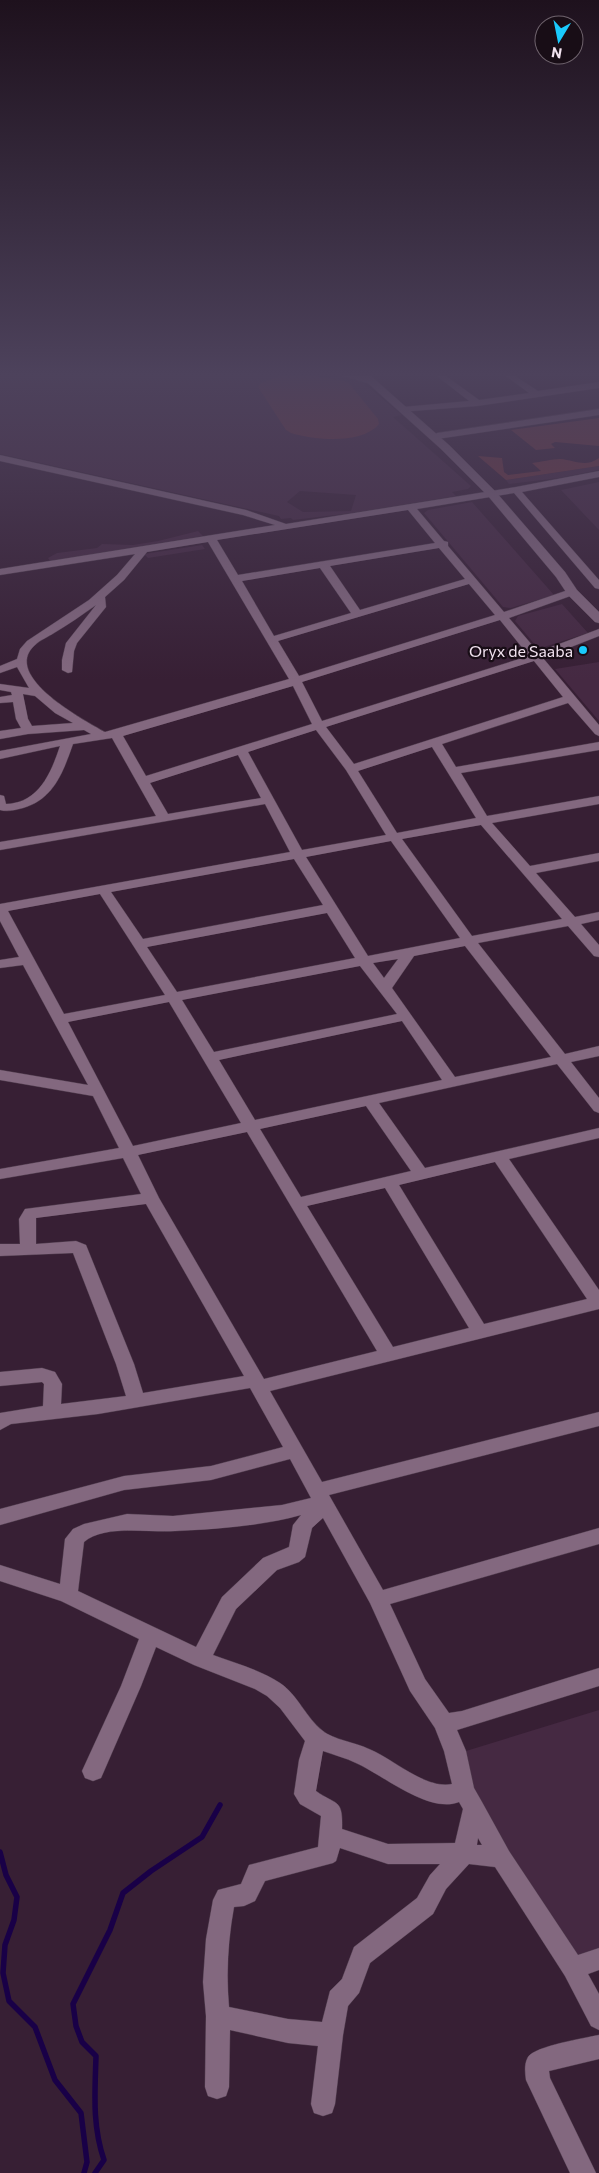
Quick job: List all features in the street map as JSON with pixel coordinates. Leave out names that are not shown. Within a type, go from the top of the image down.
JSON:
[{"type":"street","points":[[87,477],[246,513],[285,526]]},
{"type":"street","points":[[478,477],[495,493]]},
{"type":"street","points":[[479,477],[495,493],[599,619]]},
{"type":"street","points":[[0,572],[516,490],[581,477]]},
{"type":"street","points":[[516,490],[599,587]]},
{"type":"street","points":[[410,507],[444,544],[599,732]]},
{"type":"street","points":[[211,538],[296,681],[318,724],[351,770],[394,837],[469,941],[599,1108]]},
{"type":"street","points":[[235,579],[444,544]]},
{"type":"street","points":[[143,550],[119,580],[100,596],[31,643],[25,649],[21,661],[23,670],[39,693],[58,711],[110,736],[143,781],[164,818]]},
{"type":"street","points":[[323,564],[357,614]]},
{"type":"street","points":[[271,640],[473,580]]},
{"type":"street","points":[[0,755],[68,741],[110,736],[296,681],[576,591],[599,587]]},
{"type":"street","points":[[576,591],[599,609]]},
{"type":"street","points":[[68,670],[67,649],[101,606],[100,596]]},
{"type":"street","points":[[143,781],[536,656],[599,632]]},
{"type":"street","points":[[0,670],[21,661]]},
{"type":"street","points":[[0,687],[17,694]]},
{"type":"street","points":[[0,700],[17,694],[39,693]]},
{"type":"street","points":[[17,694],[22,719],[28,730]]},
{"type":"street","points":[[351,770],[571,698]]},
{"type":"street","points":[[0,735],[28,730],[86,726]]},
{"type":"street","points":[[0,799],[0,806],[7,808],[24,805],[38,797],[50,784],[68,741]]},
{"type":"street","points":[[435,742],[484,821],[529,870],[599,953]]},
{"type":"street","points":[[454,771],[599,746]]},
{"type":"street","points":[[241,750],[298,854],[364,961],[406,1016],[451,1082]]},
{"type":"street","points":[[0,846],[269,800]]},
{"type":"street","points":[[599,800],[0,908],[99,1092],[151,1198],[211,1301],[378,1600],[417,1685],[444,1724],[455,1751],[469,1799],[501,1858],[573,1968],[599,2018]]},
{"type":"street","points":[[529,870],[599,857]]},
{"type":"street","points":[[103,889],[174,998],[388,1354]]},
{"type":"street","points":[[139,944],[331,908]]},
{"type":"street","points":[[59,1019],[599,916]]},
{"type":"street","points":[[385,988],[409,952]]},
{"type":"street","points":[[0,964],[27,960]]},
{"type":"street","points":[[210,1057],[406,1016]]},
{"type":"street","points":[[0,1174],[128,1152],[599,1051]]},
{"type":"street","points":[[0,1075],[99,1092]]},
{"type":"street","points":[[0,1084],[33,1081]]},
{"type":"street","points":[[369,1099],[421,1174]]},
{"type":"street","points":[[297,1203],[599,1133]]},
{"type":"street","points":[[0,1423],[6,1418],[256,1384],[599,1303],[499,1156]]},
{"type":"street","points":[[389,1182],[480,1332]]},
{"type":"street","points":[[28,1250],[27,1219],[31,1213],[151,1198]]},
{"type":"street","points":[[0,1250],[76,1246],[80,1249],[125,1364],[136,1400]]},
{"type":"street","points":[[0,1379],[42,1375],[49,1377],[53,1384],[52,1412]]},
{"type":"street","points":[[67,1595],[72,1572],[75,1539],[80,1534],[91,1529],[127,1522],[173,1524],[282,1513],[322,1499],[599,1418]]},
{"type":"street","points":[[0,1517],[124,1483],[210,1473],[294,1451]]},
{"type":"street","points":[[201,1659],[208,1641],[229,1603],[270,1564],[292,1556],[298,1551],[303,1525],[322,1499]]},
{"type":"street","points":[[378,1600],[599,1536]]},
{"type":"street","points":[[0,1573],[67,1595],[201,1659],[262,1683],[274,1690],[287,1702],[316,1739],[364,1756],[400,1778],[436,1793],[469,1799]]},
{"type":"street","points":[[93,1771],[131,1686],[150,1635]]},
{"type":"street","points":[[444,1724],[599,1677]]},
{"type":"street","points":[[217,2087],[218,2016],[215,1982],[217,1940],[225,1898],[249,1893],[253,1877],[257,1872],[328,1854],[332,1835],[332,1812],[326,1807],[312,1802],[305,1794],[310,1760],[316,1739]]},
{"type":"street","points":[[323,2104],[330,2035],[338,1999],[347,1994],[351,1987],[357,1964],[362,1956],[425,1906],[438,1882],[464,1853],[469,1799]]},
{"type":"street","points":[[332,1835],[388,1854],[464,1853],[501,1858]]},
{"type":"street","points":[[573,1968],[599,1959]]},
{"type":"street","points":[[218,2016],[288,2031],[330,2035]]},
{"type":"street","points":[[583,2173],[538,2080],[537,2064],[547,2059],[599,2047]]},
{"type":"shaded area","points":[[105,477],[461,477],[471,486],[468,489],[452,492],[456,496],[352,513],[293,520],[291,518],[281,519],[279,516]],"holes":[[[300,491],[356,495],[351,511],[303,512],[287,502]]]},
{"type":"shaded area","points":[[503,477],[523,477],[506,480]]},
{"type":"shaded area","points":[[523,477],[562,477],[509,484],[506,480]]},
{"type":"shaded area","points":[[599,482],[599,530],[561,490]]},
{"type":"shaded area","points":[[472,502],[554,595],[511,608],[503,607],[424,513],[428,510]]},
{"type":"shaded area","points":[[198,531],[203,536],[50,561],[48,558],[57,553],[97,548],[102,544],[133,545]]},
{"type":"shaded area","points":[[202,545],[205,549],[148,558],[144,554]]},
{"type":"shaded area","points":[[562,604],[588,633],[544,647],[536,646],[515,621],[518,616]]},
{"type":"shaded area","points":[[599,662],[599,721],[555,669]]},
{"type":"shaded area","points":[[599,1710],[599,1954],[565,1965],[453,1755]]},
{"type":"waterway","points":[[95,2173],[104,2160],[96,2121],[96,2056],[82,2042],[76,2026],[73,2004],[110,1930],[123,1893],[151,1871],[202,1837],[220,1805]]},
{"type":"waterway","points":[[0,1852],[6,1875],[17,1897],[14,1920],[5,1945],[3,1973],[9,2001],[35,2027],[55,2080],[81,2113],[87,2162],[84,2173]]},
{"type":"place","name":"Oryx de Saaba","points":[[583,650]]}]
